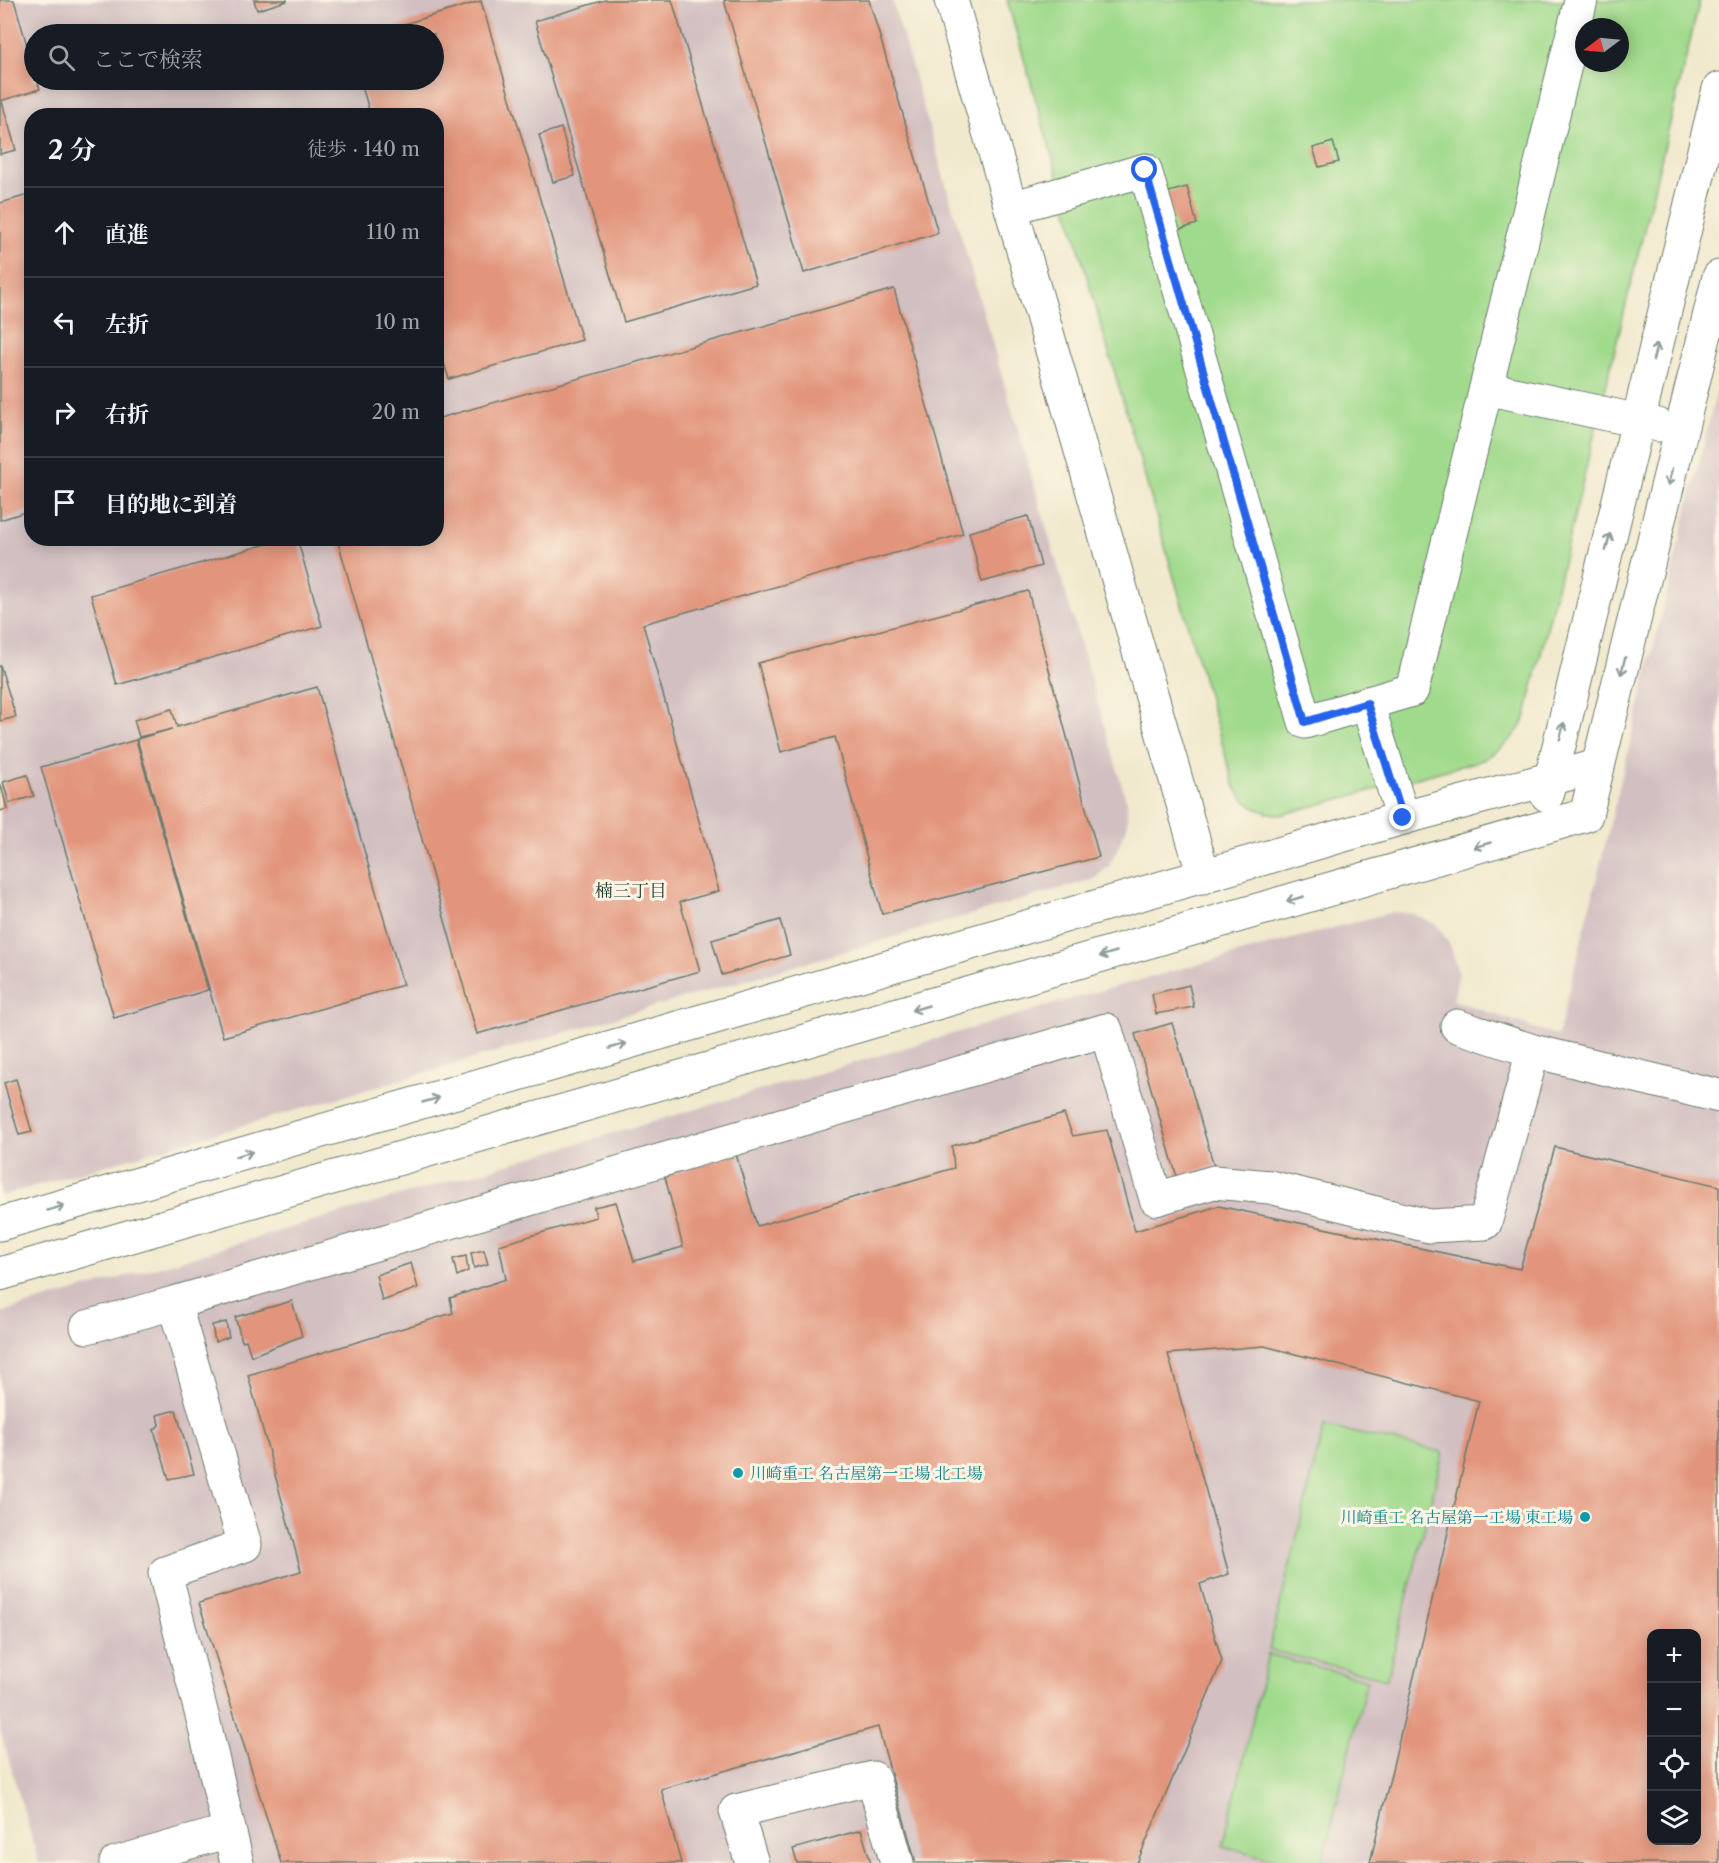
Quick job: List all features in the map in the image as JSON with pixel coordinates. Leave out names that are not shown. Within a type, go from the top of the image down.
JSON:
[{"type":"street","points":[[951,0],[1204,877]]},
{"type":"street","points":[[1011,208],[1145,170],[1305,722],[1412,690],[1581,0]]},
{"type":"street","points":[[1538,829],[1719,89]]},
{"type":"street","points":[[0,1274],[1586,815],[1719,277]]},
{"type":"street","points":[[1486,388],[1682,430]]},
{"type":"street","points":[[1367,703],[1403,818]]},
{"type":"street","points":[[0,1224],[1403,818],[1598,766]]},
{"type":"street","points":[[1457,1026],[1533,1051],[1719,1096]]},
{"type":"street","points":[[87,1327],[1106,1030],[1156,1199],[1214,1182],[1269,1187],[1430,1226],[1485,1223],[1533,1051]]},
{"type":"street","points":[[174,1303],[245,1545],[165,1572],[237,1863]]},
{"type":"street","points":[[752,1863],[736,1811],[873,1778],[897,1863]]},
{"type":"street","points":[[116,1863],[229,1831]]},
{"type":"shaded area","points":[[0,0],[892,0],[1127,803],[1127,828],[1109,866],[1094,879],[0,1196]]},
{"type":"shaded area","points":[[1719,381],[1719,1863],[39,1863],[0,1730],[0,1313],[1092,993],[1392,912],[1414,914],[1437,925],[1450,945],[1459,974],[1453,1000],[1558,1036]]},
{"type":"green space","points":[[1007,0],[1700,0],[1525,719],[1521,726],[1496,752],[1483,760],[1281,815],[1253,807],[1234,785]]},
{"type":"green space","points":[[1324,1426],[1443,1452],[1387,1679],[1269,1650]]},
{"type":"green space","points":[[1268,1654],[1367,1680],[1322,1863],[1288,1863],[1223,1846]]},
{"type":"building","points":[[0,0],[14,0],[24,35],[24,90],[37,90],[0,101]]},
{"type":"building","points":[[254,0],[287,0],[287,1],[257,10]]},
{"type":"building","points":[[605,0],[672,0],[756,284],[624,322],[535,21]]},
{"type":"building","points":[[724,0],[869,0],[938,233],[804,273]]},
{"type":"building","points":[[481,1],[582,340],[449,379],[444,363],[444,108],[369,108],[363,90],[444,90],[444,24],[404,24]]},
{"type":"building","points":[[2,102],[16,150],[0,154],[0,103]]},
{"type":"building","points":[[561,128],[575,176],[553,182],[539,135]]},
{"type":"building","points":[[1333,142],[1339,162],[1319,167],[1313,148]]},
{"type":"building","points":[[1187,187],[1197,224],[1177,230],[1165,193]]},
{"type":"building","points":[[24,196],[24,512],[0,520],[0,203]]},
{"type":"building","points":[[894,289],[963,534],[643,624],[719,891],[680,902],[700,971],[477,1034],[339,546],[444,546],[444,417]]},
{"type":"building","points":[[1028,516],[1041,566],[982,582],[969,532]]},
{"type":"building","points":[[259,546],[299,546],[322,626],[117,685],[91,595]]},
{"type":"building","points":[[1028,591],[1099,857],[882,914],[835,737],[781,752],[758,663]]},
{"type":"building","points":[[0,665],[16,717],[0,721]]},
{"type":"building","points":[[317,687],[403,985],[223,1037],[137,739],[172,729],[139,737],[134,720],[172,709],[177,727]]},
{"type":"building","points":[[136,740],[208,990],[114,1018],[41,767]]},
{"type":"building","points":[[27,775],[34,796],[9,803],[3,782]]},
{"type":"building","points":[[0,786],[7,809],[0,811]]},
{"type":"building","points":[[780,920],[790,955],[722,975],[712,940]]},
{"type":"building","points":[[1189,985],[1194,1007],[1156,1014],[1152,994]]},
{"type":"building","points":[[1172,1023],[1214,1166],[1177,1177],[1135,1034]]},
{"type":"building","points":[[16,1079],[32,1132],[19,1135],[4,1083]]},
{"type":"building","name":"川崎重工 名古屋第一工場 北工場","points":[[1064,1114],[1073,1136],[1107,1130],[1135,1231],[1218,1206],[1520,1269],[1555,1147],[1719,1186],[1719,1863],[1370,1863],[1479,1401],[1264,1346],[1168,1354],[1229,1574],[1200,1584],[1222,1661],[1137,1863],[916,1863],[878,1727],[661,1789],[681,1863],[281,1863],[199,1603],[301,1571],[248,1375],[453,1313],[450,1298],[506,1279],[499,1245],[596,1217],[594,1207],[616,1202],[634,1261],[683,1247],[665,1177],[736,1154],[757,1226],[954,1168],[952,1146]]},
{"type":"building","points":[[484,1250],[488,1264],[474,1268],[471,1253]]},
{"type":"building","points":[[466,1256],[468,1271],[457,1276],[453,1259]]},
{"type":"building","points":[[411,1263],[418,1288],[382,1301],[376,1275]]},
{"type":"building","points":[[292,1301],[302,1336],[251,1356],[246,1340],[242,1341],[235,1317]]},
{"type":"building","points":[[226,1322],[229,1337],[215,1342],[212,1325]]},
{"type":"building","points":[[176,1410],[194,1474],[169,1479],[154,1430],[159,1425],[157,1415]]},
{"type":"building","points":[[861,1830],[871,1863],[797,1863],[793,1849]]},
{"type":"place","name":"川崎重工 名古屋第一工場 北工場","points":[[738,1473]]},
{"type":"place","name":"川崎重工 名古屋第一工場 東工場","points":[[1585,1517]]},
{"type":"district","name":"楠三丁目","points":[[631,891]]},
{"type":"route","points":[[1145,170],[1305,722],[1367,703],[1403,818]]}]
